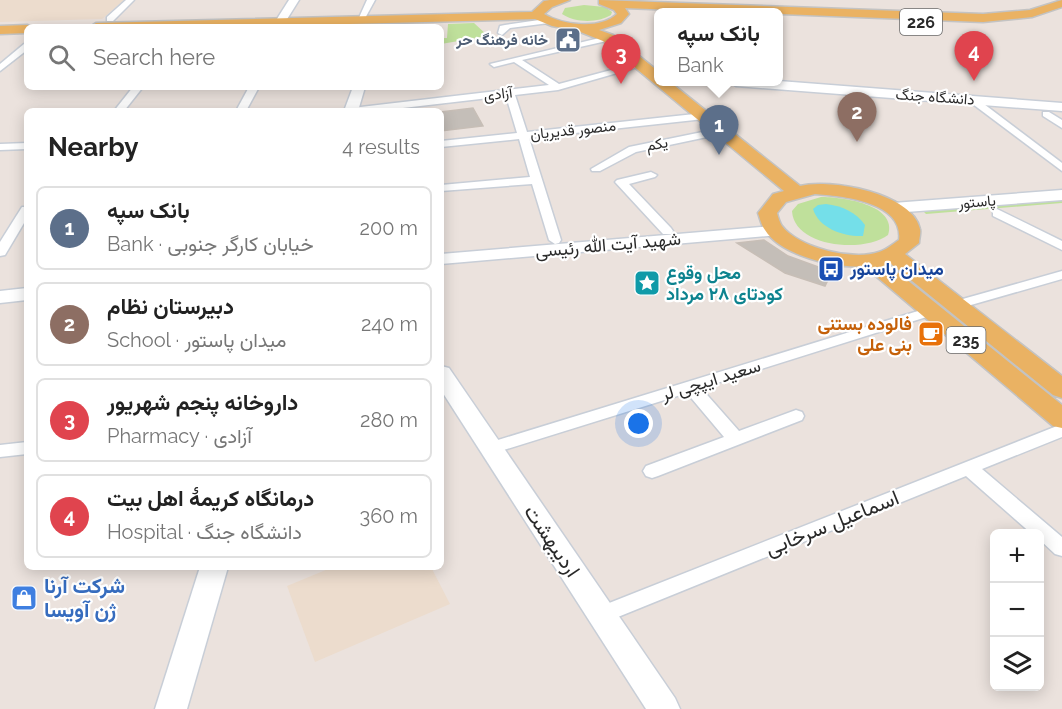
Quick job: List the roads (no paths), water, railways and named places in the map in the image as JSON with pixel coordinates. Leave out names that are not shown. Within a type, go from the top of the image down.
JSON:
[{"type":"main road","points":[[294,0],[286,24],[360,20],[378,23],[542,18],[579,27],[608,38],[654,75]]},
{"type":"main road","points":[[542,18],[538,11],[541,7],[559,0]]},
{"type":"main road","points":[[598,1],[621,9],[611,28],[654,61]]},
{"type":"main road","name":"226","points":[[598,1],[626,5],[708,8]]},
{"type":"main road","name":"226","points":[[783,11],[982,18],[1032,13],[1062,3]]},
{"type":"main road","points":[[579,27],[654,11]]},
{"type":"main road","name":"226","points":[[783,16],[998,25],[1038,21],[1062,15]]},
{"type":"main road","points":[[0,30],[24,29]]},
{"type":"main road","name":"دانشگاه جنگ","points":[[783,85],[1062,107]]},
{"type":"main road","points":[[667,86],[722,131],[805,189]]},
{"type":"main road","points":[[686,86],[805,189]]},
{"type":"main road","points":[[353,108],[358,90]]},
{"type":"main road","points":[[805,189],[862,194],[900,215],[911,236],[909,243],[894,255],[869,260],[845,260],[798,248],[771,227],[766,212],[771,203],[780,196],[805,189]]},
{"type":"main road","name":"پاستور","points":[[900,215],[1062,195]]},
{"type":"main road","name":"پاستور","points":[[900,215],[997,213],[1062,208]]},
{"type":"main road","name":"شهید آیت الله رئیسی","points":[[444,250],[667,231],[771,227]]},
{"type":"main road","name":"شهید آیت الله رئیسی","points":[[444,259],[771,227]]},
{"type":"main road","name":"235","points":[[894,255],[1062,389]]},
{"type":"main road","name":"235","points":[[869,260],[1062,419]]},
{"type":"main road","points":[[0,284],[24,282]]},
{"type":"main road","points":[[0,297],[24,294]]},
{"type":"main road","name":"اردیبهشت","points":[[444,378],[664,709]]},
{"type":"main road","points":[[171,709],[213,570]]},
{"type":"street","points":[[110,19],[130,0]]},
{"type":"street","points":[[360,20],[371,0]]},
{"type":"street","points":[[502,33],[504,27],[542,18]]},
{"type":"street","points":[[494,64],[608,38]]},
{"type":"street","points":[[0,68],[24,48]]},
{"type":"street","points":[[0,55],[16,55]]},
{"type":"street","points":[[515,59],[558,87]]},
{"type":"street","name":"آزادی","points":[[378,108],[558,87],[641,65]]},
{"type":"street","points":[[121,108],[136,90]]},
{"type":"street","points":[[243,108],[252,90]]},
{"type":"street","points":[[510,93],[555,240]]},
{"type":"street","points":[[973,100],[1062,168]]},
{"type":"street","points":[[1046,114],[1062,125]]},
{"type":"street","name":"منصور قدیریان","points":[[444,144],[704,116]]},
{"type":"street","name":"یکم","points":[[596,169],[633,149],[722,131]]},
{"type":"street","points":[[0,147],[24,146]]},
{"type":"street","points":[[1038,150],[1053,151]]},
{"type":"street","points":[[651,176],[621,182],[667,231]]},
{"type":"street","points":[[444,188],[537,180]]},
{"type":"street","points":[[0,252],[24,213]]},
{"type":"street","points":[[997,213],[1062,246]]},
{"type":"street","points":[[957,305],[1062,275]]},
{"type":"street","name":"سعید ایپچی لر","points":[[490,448],[932,311]]},
{"type":"street","points":[[690,386],[736,439]]},
{"type":"street","points":[[652,471],[796,416]]},
{"type":"street","name":"اسماعیل سرخابی","points":[[602,615],[1062,430]]},
{"type":"street","points":[[0,451],[24,448]]},
{"type":"street","points":[[969,468],[1062,548]]},
{"type":"water","points":[[818,205],[838,206],[853,213],[865,225],[863,236],[841,233],[821,222],[813,209]]},
{"type":"place","name":"خانه فرهنگ حر","points":[[568,40]]},
{"type":"place","name":"درمانگاه کریمهٔ اهل بیت","points":[[974,81]]},
{"type":"place","name":"داروخانه پنجم شهریور","points":[[621,84]]},
{"type":"place","name":"دبیرستان نظام","points":[[857,142]]},
{"type":"place","name":"بانک سپه","points":[[719,155]]},
{"type":"place","name":"میدان پاستور","points":[[831,269]]},
{"type":"place","name":"محل وقوع کودتای ۲۸ مرداد","points":[[647,283]]},
{"type":"place","name":"فالوده بستنی بنی علی","points":[[931,334]]},
{"type":"place","name":"شرکت آرنا ژن آویسا","points":[[24,598]]}]
